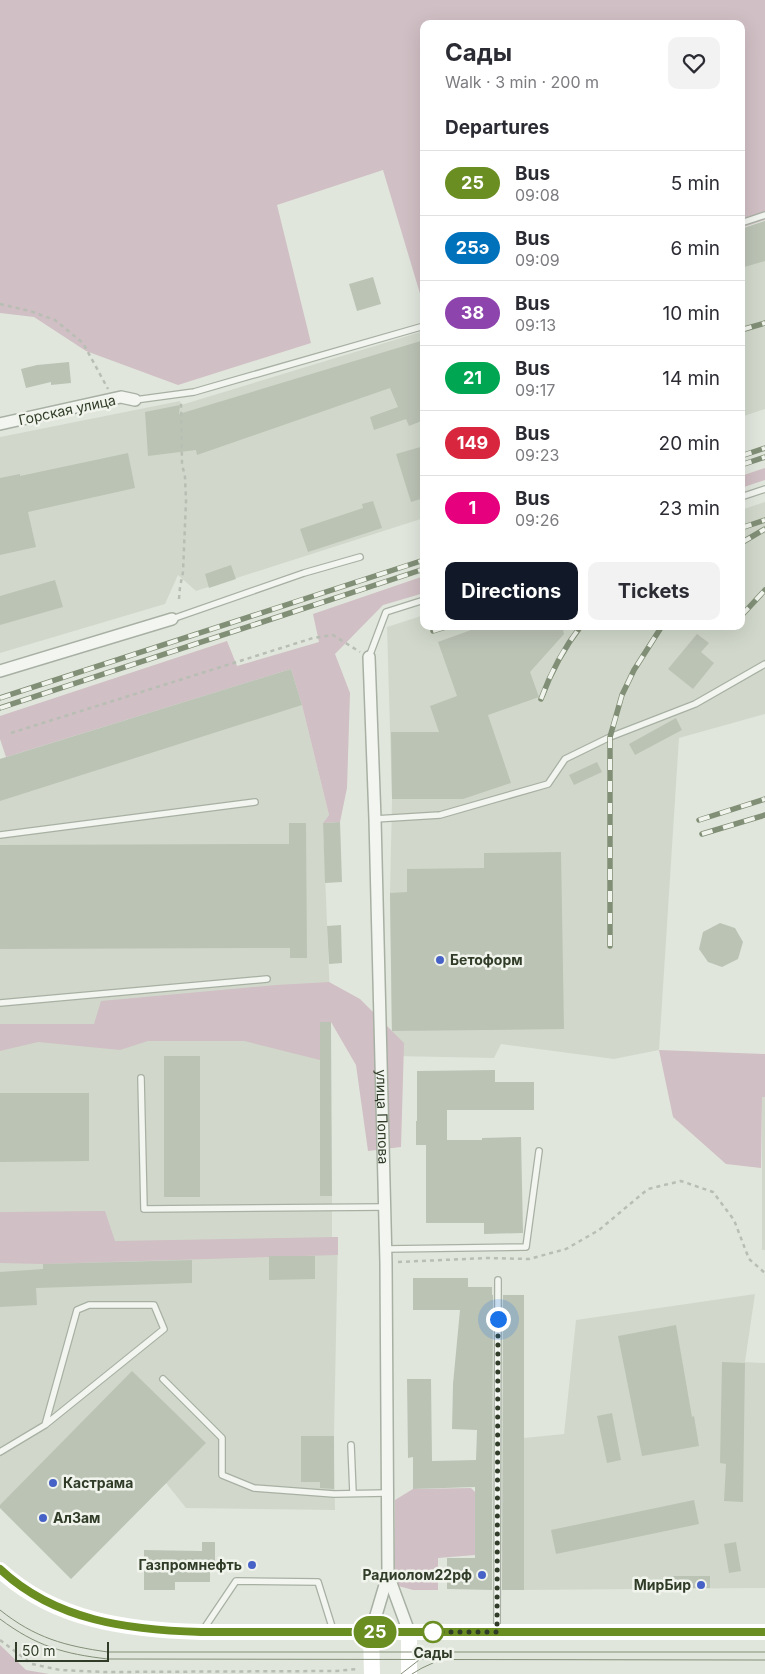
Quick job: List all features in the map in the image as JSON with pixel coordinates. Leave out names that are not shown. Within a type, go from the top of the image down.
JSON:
[{"type":"main road","points":[[0,1570],[28,1592],[52,1606],[106,1623],[133,1628],[201,1632],[765,1632]]},
{"type":"main road","name":"улица Попова","points":[[371,1632],[372,1671]]},
{"type":"main road","name":"улица Попова","points":[[409,1632],[409,1674]]},
{"type":"street","name":"Горская улица","points":[[0,424],[121,397],[135,400]]},
{"type":"street","points":[[0,671],[172,619]]},
{"type":"street","name":"улица Попова","points":[[370,658],[386,1249],[388,1575],[371,1632]]},
{"type":"street","name":"улица Попова","points":[[388,1575],[409,1632]]},
{"type":"lane","points":[[745,222],[765,215]]},
{"type":"lane","points":[[135,400],[194,392],[420,327]]},
{"type":"lane","points":[[745,496],[765,489]]},
{"type":"lane","points":[[172,619],[304,573],[360,557]]},
{"type":"lane","points":[[370,658],[386,612],[420,601]]},
{"type":"lane","points":[[375,818],[440,815],[548,784],[565,759],[610,737],[695,704],[765,664]]},
{"type":"lane","points":[[0,835],[254,802]]},
{"type":"lane","points":[[0,1003],[267,979]]},
{"type":"lane","points":[[141,1078],[144,1209],[385,1207]]},
{"type":"lane","points":[[386,1249],[526,1247],[539,1151]]},
{"type":"lane","points":[[497,1632],[498,1280]]},
{"type":"lane","points":[[0,1452],[45,1425],[164,1329],[154,1305],[89,1305],[77,1310],[45,1425]]},
{"type":"lane","points":[[162,1379],[222,1438],[222,1474],[254,1488],[334,1494],[387,1493]]},
{"type":"lane","points":[[352,1445],[353,1493]]},
{"type":"lane","points":[[201,1632],[236,1581],[318,1582],[334,1632]]},
{"type":"path","points":[[0,304],[30,310],[55,320],[83,343],[107,388],[121,397]]},
{"type":"path","points":[[178,394],[181,398],[182,464],[186,501],[183,572],[179,599]]},
{"type":"path","points":[[11,733],[313,638],[333,635],[370,658]]},
{"type":"path","points":[[386,1263],[529,1258],[566,1249],[599,1230],[648,1189],[681,1181],[713,1192],[734,1220],[749,1258],[765,1273]]},
{"type":"path","points":[[0,1640],[32,1664],[60,1670],[104,1672],[372,1671]]},
{"type":"shaded area","points":[[0,0],[765,0],[765,220],[745,227],[745,20],[420,20],[420,294],[383,170],[277,205],[311,343],[178,385],[86,351],[34,317],[0,313]]},
{"type":"shaded area","points":[[765,221],[765,409],[745,416],[745,228]]},
{"type":"shaded area","points":[[420,332],[420,519],[196,591],[178,575],[165,604],[0,653],[0,437],[180,401],[181,405]]},
{"type":"shaded area","points":[[765,468],[765,480],[745,487],[745,475]]},
{"type":"shaded area","points":[[765,502],[765,714],[679,738],[659,1050],[614,1059],[501,1044],[494,1058],[392,1056],[390,893],[392,799],[387,627],[420,616],[420,630],[745,630],[745,509]]},
{"type":"shaded area","points":[[420,577],[420,594],[383,605],[335,654],[350,693],[347,788],[340,822],[323,823],[329,815],[302,705],[291,669],[6,757],[0,739],[0,716],[227,641],[237,666],[319,642],[313,614]]},
{"type":"shaded area","points":[[291,669],[302,705],[329,815],[323,823],[331,1022],[320,1022],[320,1196],[332,1196],[332,1237],[338,1237],[334,1436],[335,1510],[186,1508],[166,1483],[71,1579],[0,1508],[0,759]]},
{"type":"shaded area","points":[[329,982],[360,999],[404,1043],[401,1147],[368,1151],[356,1065],[331,1022],[320,1022],[320,1060],[244,1041],[148,1041],[120,1050],[38,1042],[0,1051],[0,1024],[94,1024],[101,1001]]},
{"type":"shaded area","points":[[659,1050],[765,1054],[765,1097],[762,1097],[761,1168],[726,1164],[673,1117]]},
{"type":"shaded area","points":[[762,1097],[765,1097],[765,1250],[762,1250]]},
{"type":"shaded area","points":[[105,1211],[115,1241],[338,1237],[338,1255],[43,1264],[0,1263],[0,1212]]},
{"type":"shaded area","points":[[755,1294],[745,1362],[765,1363],[765,1588],[524,1590],[524,1438],[564,1434],[576,1320]]},
{"type":"shaded area","points":[[471,1488],[475,1492],[475,1555],[438,1558],[438,1590],[413,1590],[395,1585],[395,1500],[413,1489]]},
{"type":"shaded area","points":[[0,1645],[26,1670],[49,1674],[0,1674]]},
{"type":"building","points":[[765,221],[765,261],[745,267],[745,228]]},
{"type":"building","points":[[373,277],[381,304],[357,311],[349,284]]},
{"type":"building","points":[[420,341],[420,422],[409,426],[406,419],[374,430],[370,417],[398,407],[390,388],[197,455],[196,450],[148,456],[145,412],[180,405],[179,414]]},
{"type":"building","points":[[69,362],[71,383],[51,385],[51,382],[26,388],[21,369],[37,365]]},
{"type":"building","points":[[420,447],[420,499],[411,502],[396,454]]},
{"type":"building","points":[[128,453],[135,488],[28,512],[36,547],[0,555],[0,478],[20,474],[20,476]]},
{"type":"building","points":[[373,501],[382,528],[308,552],[300,529],[363,508],[362,504]]},
{"type":"building","points":[[231,565],[236,579],[209,588],[205,574]]},
{"type":"building","points":[[55,580],[63,607],[0,625],[0,596]]},
{"type":"building","points":[[471,630],[563,630],[564,634],[530,672],[539,697],[488,715],[511,783],[463,799],[392,799],[391,732],[439,732],[430,706],[457,696],[438,642]]},
{"type":"building","points":[[697,634],[709,643],[701,652],[714,663],[693,689],[668,669]]},
{"type":"building","points":[[291,669],[302,705],[0,801],[0,759]]},
{"type":"building","points":[[676,718],[682,730],[635,755],[629,744]]},
{"type":"building","points":[[597,762],[602,772],[574,785],[569,775]]},
{"type":"building","points":[[340,822],[342,882],[325,883],[323,823]]},
{"type":"building","points":[[289,823],[306,823],[307,958],[290,958],[290,948],[0,949],[0,845],[289,844]]},
{"type":"building","points":[[561,852],[564,1029],[392,1031],[390,893],[407,892],[407,869],[484,868],[484,853]]},
{"type":"building","points":[[720,923],[735,928],[743,942],[738,959],[722,967],[708,962],[699,949],[703,932]]},
{"type":"building","points":[[341,925],[342,963],[329,964],[327,926]]},
{"type":"building","points":[[320,1022],[331,1022],[332,1196],[320,1196]]},
{"type":"building","points":[[164,1056],[200,1056],[200,1197],[164,1197]]},
{"type":"building","points":[[495,1070],[495,1082],[534,1082],[534,1110],[447,1110],[447,1140],[521,1137],[523,1233],[484,1234],[484,1223],[426,1223],[426,1145],[416,1145],[417,1071]]},
{"type":"building","points":[[0,1093],[89,1093],[89,1161],[0,1162]]},
{"type":"building","points":[[269,1256],[315,1256],[315,1279],[269,1280]]},
{"type":"building","points":[[192,1260],[192,1283],[36,1288],[37,1305],[0,1307],[0,1272],[43,1269],[43,1264]]},
{"type":"building","points":[[413,1278],[468,1278],[468,1287],[492,1287],[492,1590],[447,1589],[447,1558],[475,1558],[475,1487],[413,1489],[413,1457],[408,1458],[407,1379],[431,1379],[432,1461],[476,1460],[477,1430],[452,1429],[453,1384],[460,1310],[413,1310]]},
{"type":"building","points":[[503,1295],[524,1295],[524,1590],[502,1590]]},
{"type":"building","points":[[676,1325],[699,1446],[642,1456],[618,1336]]},
{"type":"building","points":[[722,1362],[745,1363],[743,1502],[724,1501],[726,1464],[720,1463]]},
{"type":"building","points":[[132,1371],[206,1443],[71,1579],[0,1508],[0,1505]]},
{"type":"building","points":[[612,1413],[621,1460],[607,1463],[597,1416]]},
{"type":"building","points":[[301,1436],[334,1436],[334,1489],[320,1488],[320,1482],[301,1482]]},
{"type":"building","points":[[694,1500],[699,1524],[556,1554],[551,1530]]},
{"type":"building","points":[[202,1542],[215,1542],[215,1566],[210,1566],[210,1582],[175,1582],[175,1590],[144,1590],[144,1550],[202,1551]]},
{"type":"building","points":[[736,1542],[741,1571],[729,1573],[724,1544]]},
{"type":"building","points":[[666,1576],[710,1576],[710,1588],[666,1588]]},
{"type":"tram line","points":[[0,1610],[13,1620],[38,1634],[78,1647],[108,1652],[765,1652]]},
{"type":"tram line","points":[[0,1619],[26,1636],[51,1647],[108,1659],[765,1660]]},
{"type":"tram line","points":[[401,1674],[419,1660]]},
{"type":"tram line","points":[[412,1674],[433,1663]]},
{"type":"railway","points":[[745,329],[765,323]]},
{"type":"railway","points":[[745,455],[765,448]]},
{"type":"railway","points":[[745,464],[765,457]]},
{"type":"railway","points":[[745,527],[765,520]]},
{"type":"railway","points":[[745,541],[765,529]]},
{"type":"railway","points":[[0,698],[420,561]]},
{"type":"railway","points":[[0,708],[420,570]]},
{"type":"railway","points":[[745,612],[765,590]]},
{"type":"railway","points":[[541,699],[558,661],[578,630]]},
{"type":"railway","points":[[610,946],[610,737],[622,695],[634,670],[659,630]]},
{"type":"railway","points":[[699,820],[765,799]]},
{"type":"railway","points":[[702,834],[765,815]]},
{"type":"bus line","name":"25","points":[[0,1569],[28,1592],[52,1606],[106,1623],[156,1631],[765,1632]]},
{"type":"place","name":"Бетоформ","points":[[440,960]]},
{"type":"place","name":"Кастрама","points":[[53,1483]]},
{"type":"place","name":"АлЗам","points":[[43,1518]]},
{"type":"place","name":"Газпромнефть","points":[[252,1565]]},
{"type":"place","name":"Радиолом22рф","points":[[482,1575]]},
{"type":"place","name":"МирБир","points":[[701,1585]]},
{"type":"place","name":"Сады","points":[[433,1632]]},
{"type":"route","points":[[433,1632],[497,1632],[498,1319]]}]
